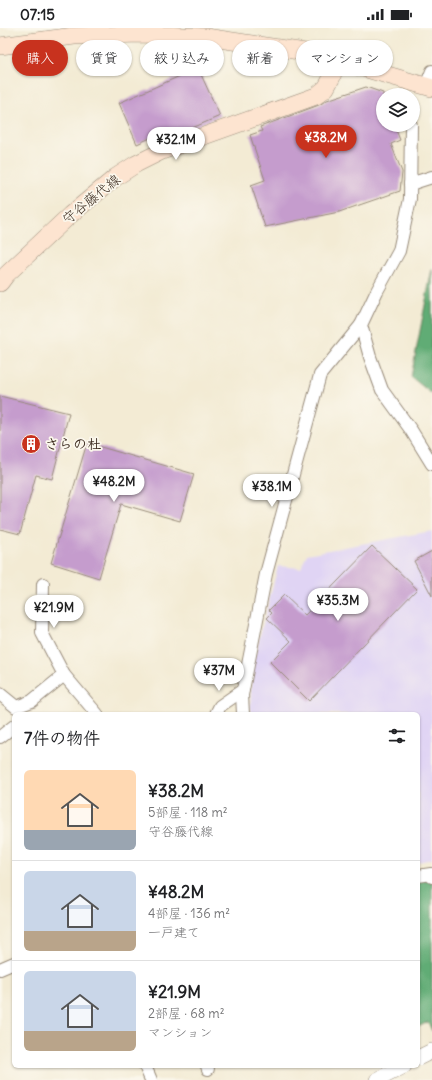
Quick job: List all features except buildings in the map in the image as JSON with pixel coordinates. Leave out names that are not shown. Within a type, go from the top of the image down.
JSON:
[{"type":"main road","points":[[0,46],[74,36],[207,32],[296,50]]},
{"type":"main road","points":[[393,73],[430,81]]},
{"type":"main road","name":"守谷藤代線","points":[[0,282],[70,215],[136,164],[162,151],[316,96],[326,88],[332,76]]},
{"type":"street","points":[[243,712],[242,695],[266,574],[320,376],[362,325],[376,291],[399,251],[410,199],[411,132]]},
{"type":"street","points":[[410,184],[432,177]]},
{"type":"street","points":[[362,325],[370,356],[382,390],[411,430],[432,464]]},
{"type":"street","points":[[43,584],[42,633],[64,675],[95,712]]},
{"type":"street","points":[[0,694],[17,711],[64,675]]},
{"type":"street","points":[[217,712],[220,706],[243,690]]},
{"type":"street","points":[[0,737],[12,728]]},
{"type":"street","points":[[420,876],[431,874],[432,878]]},
{"type":"street","points":[[0,969],[12,964]]},
{"type":"street","points":[[420,1057],[432,1051]]},
{"type":"street","points":[[146,1068],[151,1080]]},
{"type":"street","points":[[377,1080],[400,1068]]},
{"type":"shaded area","points":[[432,531],[432,859],[420,862],[420,712],[250,712],[252,666],[278,566],[301,568],[307,554]]},
{"type":"green space","points":[[432,269],[432,394],[411,377]]},
{"type":"green space","points":[[420,876],[432,877],[432,1031],[428,1022],[420,1026]]},
{"type":"place","name":"さらの杜","points":[[31,444]]}]
